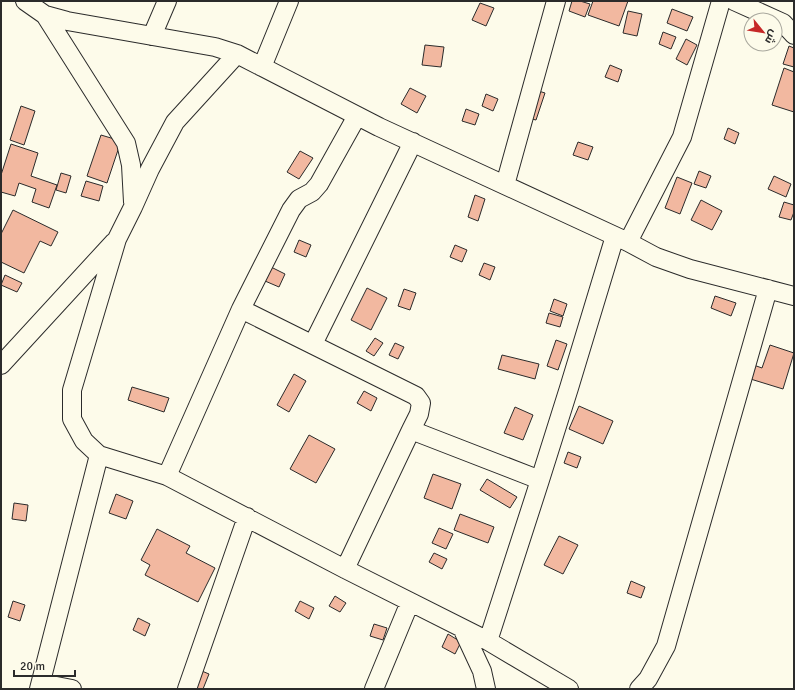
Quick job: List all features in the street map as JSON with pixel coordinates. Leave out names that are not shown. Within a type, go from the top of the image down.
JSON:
[{"type":"street","points":[[25,1],[45,15],[215,47],[237,54],[357,116],[622,239],[656,258],[690,269],[794,296]]},
{"type":"street","points":[[152,36],[167,1]]},
{"type":"street","points":[[262,67],[289,1]]},
{"type":"street","points":[[505,185],[556,1]]},
{"type":"street","points":[[488,641],[569,388],[622,239],[682,137],[721,1]]},
{"type":"street","points":[[734,1],[783,23],[794,35]]},
{"type":"street","points":[[45,15],[126,143],[132,165],[133,207]]},
{"type":"street","points":[[237,54],[175,122],[150,169],[117,239],[72,390],[72,419],[84,441],[99,455],[167,476],[345,569],[488,641],[570,689]]},
{"type":"street","points":[[167,476],[241,309],[292,210],[300,199],[312,192],[319,184],[357,116]]},
{"type":"street","points":[[314,344],[413,142]]},
{"type":"street","points":[[1,364],[117,239]]},
{"type":"street","points":[[639,689],[648,679],[666,646],[768,289]]},
{"type":"street","points":[[241,309],[416,396],[421,403],[420,414],[345,569]]},
{"type":"street","points":[[411,430],[540,480]]},
{"type":"street","points":[[72,689],[40,686],[99,455]]},
{"type":"street","points":[[187,689],[247,517]]},
{"type":"street","points":[[374,689],[410,602]]},
{"type":"street","points":[[462,628],[482,671],[486,689]]},
{"type":"building","points":[[572,1],[580,1],[590,4],[585,17],[569,11]]},
{"type":"building","points":[[593,1],[628,1],[619,26],[588,15]]},
{"type":"building","points":[[480,3],[494,8],[486,26],[472,20]]},
{"type":"building","points":[[672,9],[693,17],[687,31],[667,23]]},
{"type":"building","points":[[628,11],[642,14],[637,36],[623,33]]},
{"type":"building","points":[[663,32],[676,37],[671,49],[659,44]]},
{"type":"building","points":[[686,39],[697,45],[687,65],[676,59]]},
{"type":"building","points":[[425,45],[444,47],[441,67],[422,65]]},
{"type":"building","points":[[789,46],[794,48],[794,67],[783,64]]},
{"type":"building","points":[[610,65],[622,70],[618,82],[605,77]]},
{"type":"building","points":[[784,68],[794,72],[794,112],[772,105]]},
{"type":"building","points":[[410,88],[426,96],[417,113],[401,104]]},
{"type":"building","points":[[532,89],[545,93],[536,120],[524,117]]},
{"type":"building","points":[[486,94],[498,99],[493,111],[482,106]]},
{"type":"building","points":[[21,106],[35,111],[24,145],[10,140]]},
{"type":"building","points":[[466,109],[479,114],[475,125],[462,121]]},
{"type":"building","points":[[728,128],[739,133],[735,144],[724,139]]},
{"type":"building","points":[[101,135],[121,141],[107,183],[87,176]]},
{"type":"building","points":[[578,142],[593,147],[588,160],[573,155]]},
{"type":"building","points":[[11,144],[38,153],[31,176],[57,185],[49,208],[32,202],[36,189],[19,183],[15,196],[1,192],[1,175]]},
{"type":"building","points":[[300,151],[313,158],[299,179],[287,172]]},
{"type":"building","points":[[699,171],[711,176],[706,188],[694,184]]},
{"type":"building","points":[[61,173],[71,176],[66,193],[56,190]]},
{"type":"building","points":[[774,176],[791,184],[786,197],[768,189]]},
{"type":"building","points":[[677,177],[692,183],[680,214],[665,208]]},
{"type":"building","points":[[86,181],[103,186],[99,201],[81,196]]},
{"type":"building","points":[[475,195],[485,199],[478,221],[468,217]]},
{"type":"building","points":[[701,200],[722,211],[712,230],[691,220]]},
{"type":"building","points":[[784,202],[794,205],[794,212],[791,220],[779,217]]},
{"type":"building","points":[[13,210],[58,232],[51,246],[40,241],[24,273],[1,262],[1,234]]},
{"type":"building","points":[[299,240],[311,245],[306,257],[294,252]]},
{"type":"building","points":[[455,245],[467,250],[462,262],[450,257]]},
{"type":"building","points":[[484,263],[495,267],[490,280],[479,275]]},
{"type":"building","points":[[271,267],[285,274],[279,287],[265,281]]},
{"type":"building","points":[[5,275],[22,283],[17,292],[1,285]]},
{"type":"building","points":[[367,288],[387,298],[371,330],[351,320]]},
{"type":"building","points":[[404,289],[416,293],[410,310],[398,306]]},
{"type":"building","points":[[715,296],[736,303],[731,316],[711,308]]},
{"type":"building","points":[[554,299],[567,304],[563,316],[550,311]]},
{"type":"building","points":[[549,313],[563,317],[560,327],[546,323]]},
{"type":"building","points":[[375,338],[383,343],[374,356],[366,351]]},
{"type":"building","points":[[556,340],[567,344],[558,370],[547,366]]},
{"type":"building","points":[[395,343],[404,347],[398,359],[389,355]]},
{"type":"building","points":[[770,345],[794,353],[783,389],[744,377],[748,363],[762,368]]},
{"type":"building","points":[[502,355],[539,364],[535,379],[498,369]]},
{"type":"building","points":[[294,374],[306,381],[289,412],[277,405]]},
{"type":"building","points":[[132,387],[169,398],[164,412],[128,400]]},
{"type":"building","points":[[364,391],[377,398],[371,411],[357,403]]},
{"type":"building","points":[[579,406],[613,421],[603,444],[569,429]]},
{"type":"building","points":[[515,407],[533,415],[523,440],[504,433]]},
{"type":"building","points":[[309,435],[335,449],[316,483],[290,469]]},
{"type":"building","points":[[568,452],[581,457],[577,468],[564,463]]},
{"type":"building","points":[[433,474],[461,484],[452,509],[424,498]]},
{"type":"building","points":[[487,479],[517,497],[510,508],[480,490]]},
{"type":"building","points":[[116,494],[133,501],[126,519],[109,513]]},
{"type":"building","points":[[14,503],[28,505],[26,521],[12,519]]},
{"type":"building","points":[[460,514],[494,527],[488,543],[454,530]]},
{"type":"building","points":[[439,528],[453,534],[446,549],[432,543]]},
{"type":"building","points":[[157,529],[190,546],[186,553],[215,568],[198,602],[145,575],[150,565],[141,560]]},
{"type":"building","points":[[559,536],[578,545],[563,574],[544,565]]},
{"type":"building","points":[[434,553],[447,559],[442,569],[429,562]]},
{"type":"building","points":[[631,581],[645,587],[641,598],[627,593]]},
{"type":"building","points":[[335,596],[346,603],[340,612],[329,606]]},
{"type":"building","points":[[13,601],[25,605],[20,621],[8,617]]},
{"type":"building","points":[[300,601],[314,608],[309,619],[295,611]]},
{"type":"building","points":[[138,618],[150,624],[145,636],[133,630]]},
{"type":"building","points":[[374,624],[387,628],[383,640],[370,636]]},
{"type":"building","points":[[448,634],[461,642],[455,654],[442,647]]},
{"type":"building","points":[[197,669],[209,674],[203,689],[192,689]]}]
